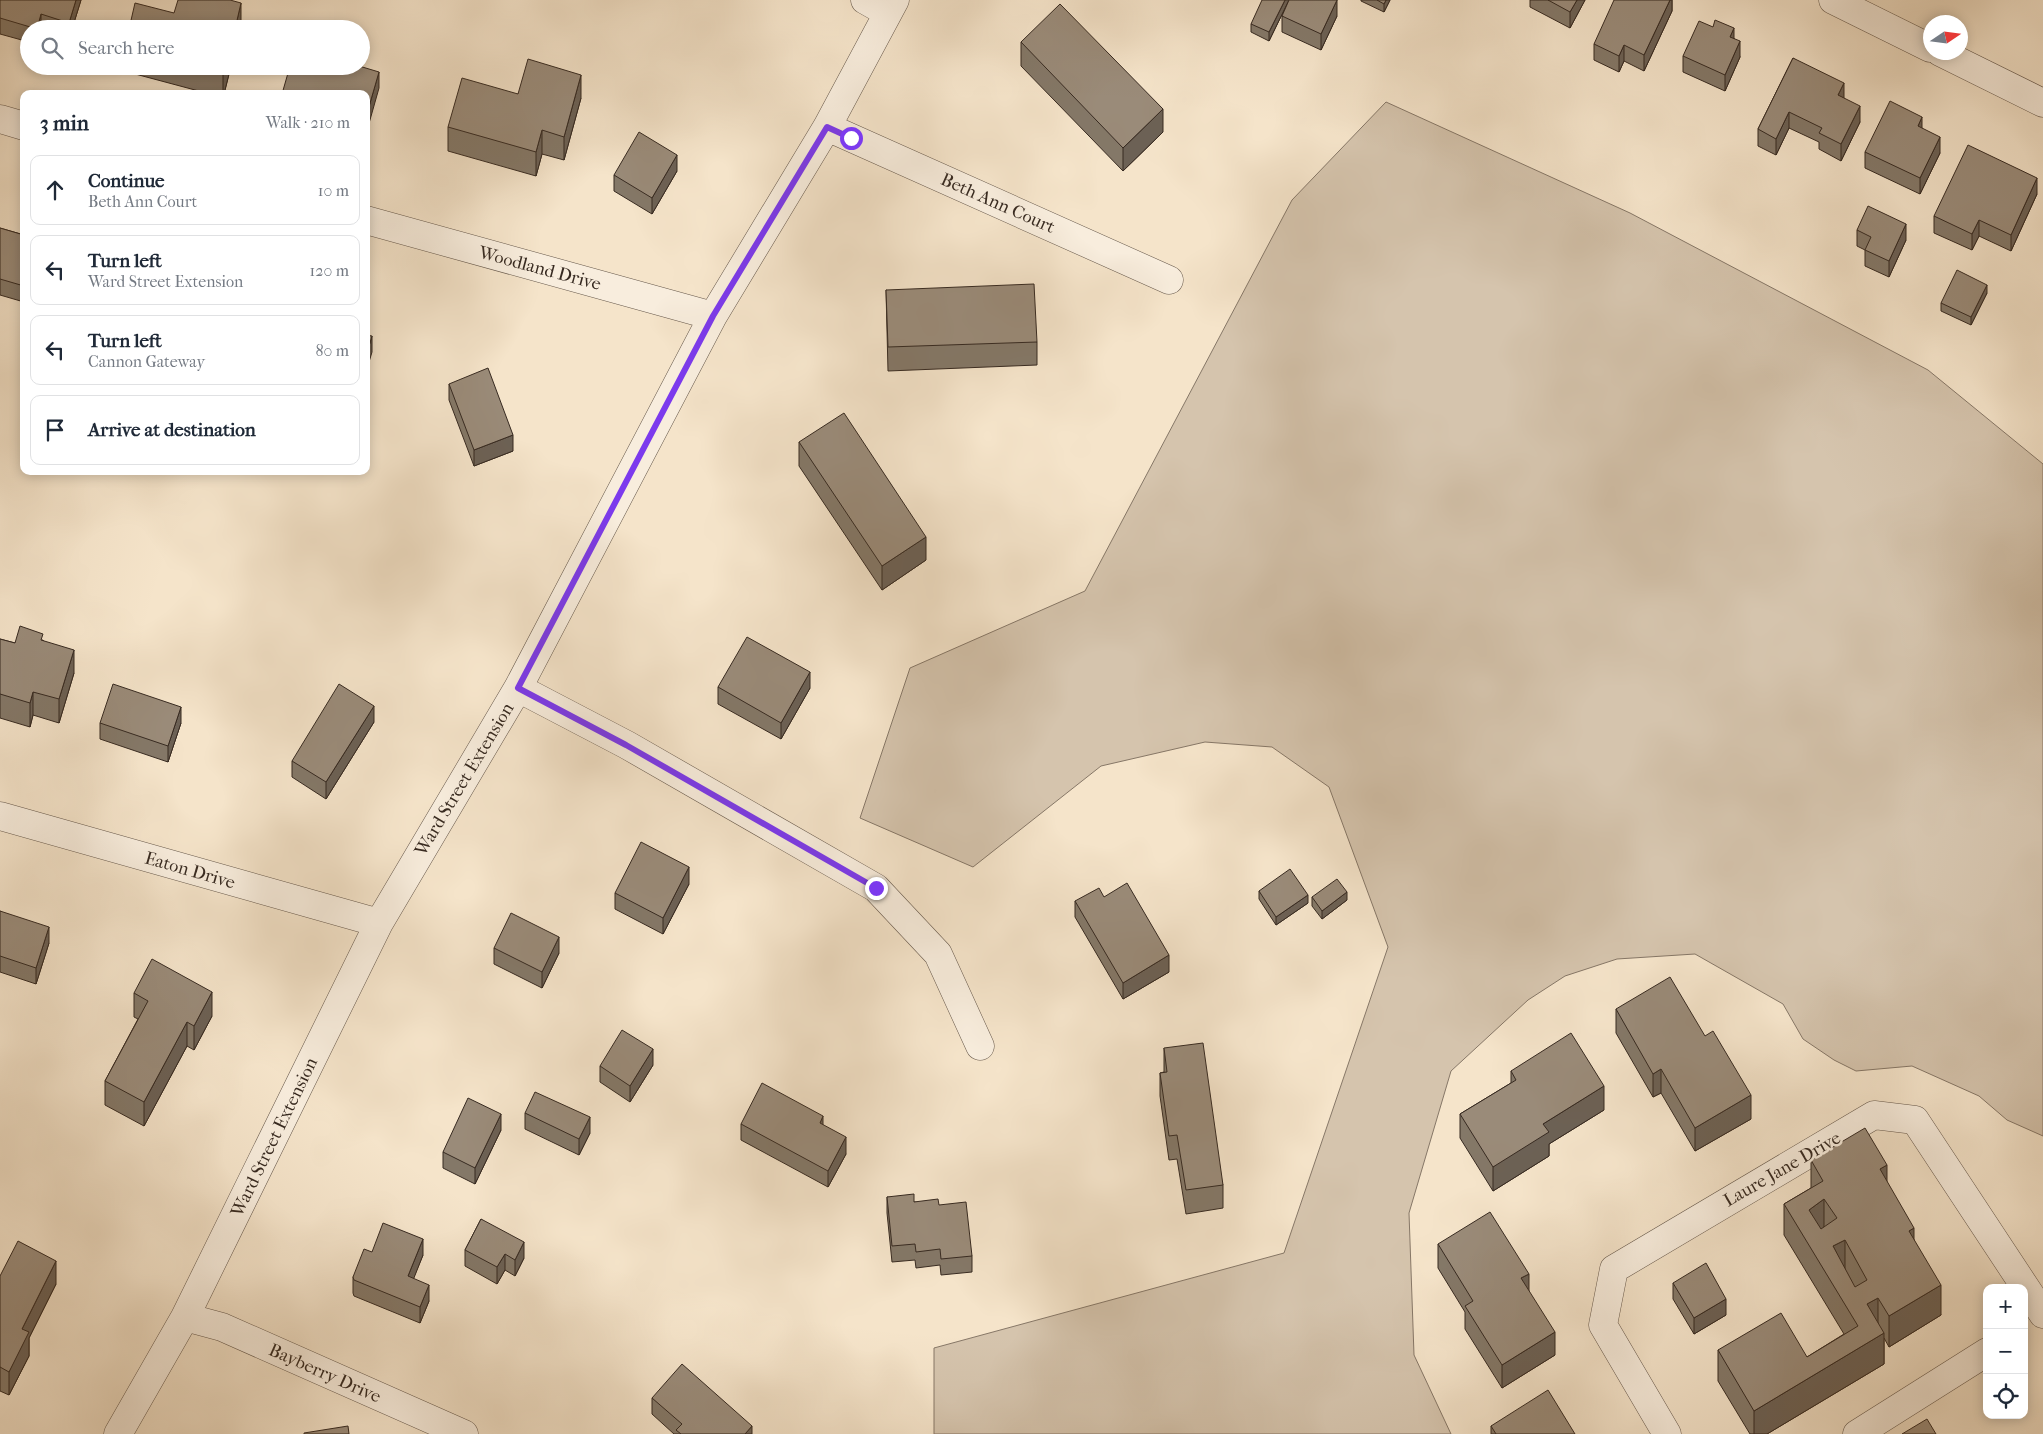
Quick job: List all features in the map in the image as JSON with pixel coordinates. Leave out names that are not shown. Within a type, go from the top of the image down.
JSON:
[{"type":"street","points":[[1833,0],[1923,45]]},
{"type":"street","name":"Ward Street Extension","points":[[118,1434],[184,1318],[379,923],[518,688],[713,316],[827,127],[883,4]]},
{"type":"street","points":[[1956,60],[2043,103]]},
{"type":"street","points":[[0,120],[20,125]]},
{"type":"street","name":"Beth Ann Court","points":[[827,127],[1169,280]]},
{"type":"street","name":"Woodland Drive","points":[[370,221],[713,316]]},
{"type":"street","points":[[518,688],[626,745],[876,888],[938,954],[980,1046]]},
{"type":"street","name":"Eaton Drive","points":[[0,816],[379,923]]},
{"type":"street","name":"Laure Jane Drive","points":[[1667,1434],[1603,1325],[1614,1268],[1874,1115],[1914,1120],[2043,1315],[2028,1325]]},
{"type":"street","name":"Bayberry Drive","points":[[184,1318],[222,1327],[464,1434]]},
{"type":"street","points":[[1857,1434],[1983,1355]]},
{"type":"shaded area","points":[[1386,102],[1630,213],[1928,370],[2043,464],[2043,1136],[2007,1120],[1979,1096],[1912,1066],[1856,1071],[1834,1060],[1803,1039],[1783,1004],[1695,954],[1617,959],[1565,976],[1528,1000],[1451,1071],[1409,1213],[1414,1355],[1451,1434],[934,1434],[934,1348],[1284,1253],[1388,947],[1329,787],[1272,747],[1205,742],[1101,766],[973,867],[860,818],[910,668],[1085,591],[1292,200]]},
{"type":"building","points":[[0,0],[76,0],[70,20],[60,20],[41,14],[39,20],[20,20],[20,24],[0,18]]},
{"type":"building","points":[[178,0],[230,0],[241,3],[237,20],[131,20],[135,3],[174,13]]},
{"type":"building","points":[[1262,0],[1285,0],[1269,32],[1251,24]]},
{"type":"building","points":[[1289,0],[1337,0],[1321,34],[1282,16]]},
{"type":"building","points":[[1377,0],[1386,0],[1384,4]]},
{"type":"building","points":[[1548,0],[1577,0],[1570,12]]},
{"type":"building","points":[[1614,0],[1670,0],[1644,55],[1624,45],[1619,56],[1594,44]]},
{"type":"building","points":[[1060,4],[1163,109],[1123,148],[1021,42]]},
{"type":"building","points":[[1715,20],[1734,28],[1730,37],[1740,41],[1725,75],[1683,56],[1699,21],[1713,27]]},
{"type":"building","points":[[1793,58],[1844,83],[1838,95],[1860,106],[1841,144],[1819,133],[1822,128],[1789,112],[1776,139],[1758,129]]},
{"type":"building","points":[[528,59],[581,75],[564,137],[542,130],[536,152],[448,127],[462,78],[518,94]]},
{"type":"building","points":[[370,69],[379,72],[370,103],[370,90],[283,90],[287,75],[370,75]]},
{"type":"building","points":[[1890,101],[1922,117],[1918,126],[1940,137],[1920,178],[1865,152]]},
{"type":"building","points":[[639,132],[677,155],[652,198],[614,175]]},
{"type":"building","points":[[1968,145],[2037,178],[2011,235],[1979,220],[1972,234],[1934,216]]},
{"type":"building","points":[[1868,206],[1906,224],[1889,261],[1865,250],[1871,237],[1857,230]]},
{"type":"building","points":[[0,228],[20,234],[20,285],[0,279]]},
{"type":"building","points":[[1957,270],[1987,285],[1971,317],[1941,303]]},
{"type":"building","points":[[1034,284],[1037,342],[888,347],[886,290]]},
{"type":"building","points":[[488,368],[513,435],[474,450],[449,384]]},
{"type":"building","points":[[844,413],[926,537],[882,566],[799,442]]},
{"type":"building","points":[[20,626],[43,634],[41,640],[74,650],[59,699],[33,692],[30,703],[0,694],[0,639],[15,643]]},
{"type":"building","points":[[747,637],[810,672],[781,723],[718,687]]},
{"type":"building","points":[[113,684],[181,707],[168,746],[100,723]]},
{"type":"building","points":[[339,684],[374,706],[326,782],[292,761]]},
{"type":"building","points":[[641,842],[689,867],[663,918],[615,893]]},
{"type":"building","points":[[1290,869],[1308,895],[1276,917],[1259,891]]},
{"type":"building","points":[[1337,879],[1347,892],[1322,911],[1312,897]]},
{"type":"building","points":[[1127,883],[1169,955],[1123,983],[1075,901],[1099,888],[1104,897]]},
{"type":"building","points":[[0,911],[49,927],[36,968],[0,956]]},
{"type":"building","points":[[511,913],[559,937],[542,972],[494,948]]},
{"type":"building","points":[[152,959],[212,992],[194,1026],[187,1022],[144,1102],[105,1081],[148,1001],[134,993]]},
{"type":"building","points":[[1670,977],[1705,1036],[1713,1031],[1751,1095],[1695,1128],[1661,1069],[1653,1074],[1616,1009]]},
{"type":"building","points":[[622,1030],[653,1049],[630,1086],[600,1066]]},
{"type":"building","points":[[1571,1033],[1604,1086],[1543,1124],[1549,1132],[1493,1167],[1460,1114],[1516,1080],[1511,1071]]},
{"type":"building","points":[[1203,1043],[1223,1185],[1186,1190],[1177,1135],[1169,1136],[1160,1073],[1167,1072],[1164,1048]]},
{"type":"building","points":[[762,1083],[823,1116],[820,1123],[846,1137],[828,1171],[741,1124]]},
{"type":"building","points":[[535,1092],[590,1117],[579,1139],[525,1113]]},
{"type":"building","points":[[468,1098],[501,1114],[475,1168],[443,1152]]},
{"type":"building","points":[[1865,1128],[1887,1165],[1880,1169],[1914,1228],[1909,1231],[1941,1285],[1889,1316],[1878,1298],[1867,1304],[1884,1333],[1754,1411],[1718,1350],[1781,1313],[1807,1357],[1858,1326],[1784,1204],[1823,1181],[1811,1160]],"holes":[[[1824,1199],[1837,1218],[1821,1229],[1809,1210]],[[1845,1240],[1867,1280],[1855,1287],[1833,1246]]]},
{"type":"building","points":[[914,1194],[914,1202],[938,1199],[939,1205],[966,1202],[972,1256],[941,1259],[940,1249],[916,1252],[915,1244],[892,1246],[887,1197]]},
{"type":"building","points":[[1490,1212],[1529,1274],[1521,1278],[1555,1332],[1502,1365],[1465,1306],[1473,1301],[1438,1244]]},
{"type":"building","points":[[481,1219],[524,1242],[515,1260],[505,1254],[497,1267],[465,1250]]},
{"type":"building","points":[[383,1223],[423,1239],[408,1276],[429,1285],[420,1307],[354,1280],[353,1277],[364,1249],[372,1252]]},
{"type":"building","points":[[18,1241],[56,1261],[22,1329],[29,1332],[9,1372],[0,1367],[0,1276]]},
{"type":"building","points":[[1706,1263],[1726,1299],[1694,1318],[1673,1283]]},
{"type":"building","points":[[682,1364],[752,1426],[745,1434],[681,1434],[676,1430],[682,1424],[652,1398]]},
{"type":"building","points":[[1548,1390],[1575,1434],[1496,1434],[1491,1426]]},
{"type":"building","points":[[1927,1419],[1936,1434],[1902,1434]]},
{"type":"building","points":[[348,1426],[349,1434],[304,1434],[304,1433]]},
{"type":"route","points":[[851,138],[827,127],[713,316],[518,688],[626,745],[876,888]]}]
